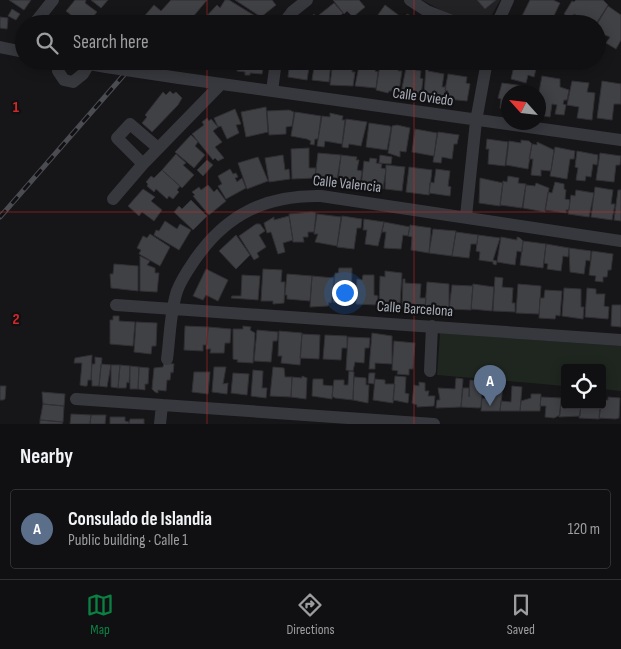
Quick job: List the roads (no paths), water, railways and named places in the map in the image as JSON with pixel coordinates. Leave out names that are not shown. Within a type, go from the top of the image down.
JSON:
[{"type":"street","points":[[41,15],[53,0]]},
{"type":"street","points":[[290,15],[307,0]]},
{"type":"street","points":[[410,0],[437,15]]},
{"type":"street","points":[[500,15],[508,0]]},
{"type":"street","points":[[0,47],[15,48]]},
{"type":"street","points":[[58,70],[64,80],[73,82],[85,70]]},
{"type":"street","name":"Calle Oviedo","points":[[126,70],[220,85],[621,140]]},
{"type":"street","points":[[272,91],[275,70]]},
{"type":"street","points":[[466,216],[476,121],[485,70]]},
{"type":"street","points":[[113,199],[158,148],[220,85]]},
{"type":"street","points":[[143,164],[116,138],[130,124],[158,148]]},
{"type":"street","name":"Calle Valencia","points":[[167,359],[177,290],[187,272],[217,232],[250,209],[272,200],[300,196],[321,196],[466,216],[621,241]]},
{"type":"street","name":"Calle Barcelona","points":[[116,305],[621,340]]},
{"type":"street","points":[[430,371],[432,326]]},
{"type":"street","points":[[76,399],[434,424]]},
{"type":"street","points":[[160,424],[162,405]]},
{"type":"railway","points":[[0,217],[128,70]]},
{"type":"place","name":"Consulado de Islandia","points":[[490,406]]}]
